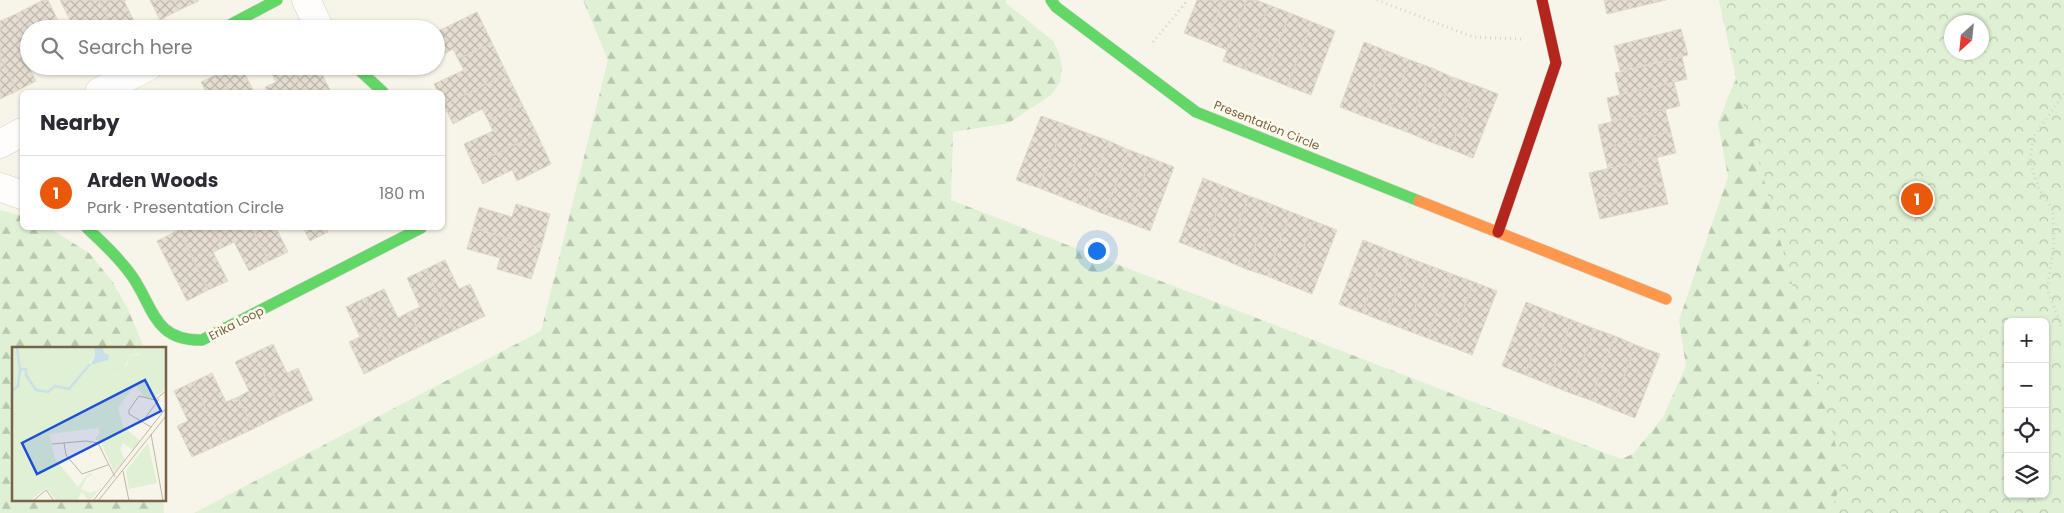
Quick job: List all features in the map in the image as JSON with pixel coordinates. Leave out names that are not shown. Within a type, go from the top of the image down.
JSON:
[{"type":"street","points":[[239,20],[277,0]]},
{"type":"street","points":[[306,0],[316,20]]},
{"type":"street","name":"Presentation Circle","points":[[1051,0],[1064,13],[1196,112],[1666,299]]},
{"type":"street","points":[[1498,232],[1556,63],[1542,0]]},
{"type":"street","points":[[103,90],[132,75]]},
{"type":"street","points":[[365,75],[381,90]]},
{"type":"street","points":[[0,144],[20,133]]},
{"type":"street","points":[[0,187],[20,194]]},
{"type":"street","name":"Erika Loop","points":[[89,230],[111,250],[131,275],[157,321],[167,332],[179,340],[190,342],[202,340],[417,230]]},
{"type":"path","points":[[1153,42],[1188,0]]},
{"type":"path","points":[[1377,0],[1473,37],[1521,39]]},
{"type":"path","points":[[2064,94],[2033,137],[2030,162],[2039,188],[2053,210],[2054,245],[2047,289],[2061,325],[2064,327]]},
{"type":"green space","points":[[583,0],[1006,0],[1006,3],[1053,41],[1059,53],[1062,67],[1060,82],[1051,95],[1009,123],[953,132],[951,200],[1621,459],[1633,454],[1663,417],[1686,366],[1679,320],[1728,177],[1718,123],[1736,77],[1719,0],[2064,0],[2064,513],[194,513],[541,331],[608,60]]},
{"type":"green space","points":[[1719,0],[2064,0],[2064,513],[1830,513],[1844,476],[1736,77]]},
{"type":"green space","points":[[0,210],[20,215],[20,230],[52,230],[89,253],[112,281],[128,309],[144,347],[12,347],[12,500],[163,500],[164,513],[0,513]]},
{"type":"building","points":[[43,0],[48,0],[58,20],[20,20],[20,22],[16,14]]},
{"type":"building","points":[[60,0],[99,0],[109,20],[85,20],[70,20]]},
{"type":"building","points":[[99,0],[126,0],[124,1],[134,20],[109,20]]},
{"type":"building","points":[[150,0],[174,0],[179,10],[160,20]]},
{"type":"building","points":[[174,0],[198,0],[199,1],[179,10]]},
{"type":"building","points":[[1197,0],[1223,0],[1207,42],[1184,33]]},
{"type":"building","points":[[1223,0],[1247,0],[1227,50],[1207,42]]},
{"type":"building","points":[[1247,0],[1256,0],[1269,5],[1244,69],[1223,61]]},
{"type":"building","points":[[1604,0],[1666,0],[1607,14]]},
{"type":"building","points":[[1269,5],[1290,13],[1265,77],[1244,69]]},
{"type":"building","points":[[477,12],[492,43],[458,59],[453,49],[445,53],[445,28]]},
{"type":"building","points":[[1290,13],[1312,22],[1287,86],[1265,77]]},
{"type":"building","points":[[16,14],[20,22],[20,75],[33,75],[36,81],[17,91],[0,57],[0,21]]},
{"type":"building","points":[[1312,22],[1335,31],[1311,95],[1287,86]]},
{"type":"building","points":[[1681,29],[1688,55],[1620,71],[1614,46]]},
{"type":"building","points":[[1364,42],[1387,51],[1363,116],[1340,107]]},
{"type":"building","points":[[492,43],[507,74],[445,105],[445,90],[437,90],[434,84],[464,70],[458,59]]},
{"type":"building","points":[[1387,51],[1410,60],[1385,124],[1363,116]]},
{"type":"building","points":[[0,57],[17,91],[0,99]]},
{"type":"building","points":[[1682,57],[1687,79],[1620,95],[1615,73]]},
{"type":"building","points":[[1410,60],[1432,68],[1407,132],[1385,124]]},
{"type":"building","points":[[1432,68],[1452,77],[1428,141],[1407,132]]},
{"type":"building","points":[[507,74],[522,104],[488,120],[482,109],[453,124],[445,105]]},
{"type":"building","points":[[216,75],[221,75],[229,90],[205,90],[201,82]]},
{"type":"building","points":[[221,75],[246,75],[253,90],[229,90]]},
{"type":"building","points":[[272,75],[296,75],[303,90],[267,90],[265,87],[276,82]]},
{"type":"building","points":[[296,75],[322,75],[330,90],[303,90]]},
{"type":"building","points":[[1452,77],[1475,85],[1450,149],[1428,141]]},
{"type":"building","points":[[1674,82],[1680,106],[1612,122],[1607,98]]},
{"type":"building","points":[[1475,85],[1498,94],[1473,158],[1450,149]]},
{"type":"building","points":[[522,104],[537,134],[473,165],[464,144],[493,131],[488,120]]},
{"type":"building","points":[[1665,109],[1671,132],[1603,148],[1598,125]]},
{"type":"building","points":[[1041,116],[1064,124],[1039,188],[1016,180]]},
{"type":"building","points":[[1064,124],[1087,133],[1062,197],[1039,188]]},
{"type":"building","points":[[1671,132],[1676,153],[1608,169],[1603,148]]},
{"type":"building","points":[[1087,133],[1109,141],[1084,206],[1062,197]]},
{"type":"building","points":[[537,134],[551,164],[517,181],[512,170],[483,184],[473,165]]},
{"type":"building","points":[[1109,141],[1129,150],[1104,214],[1084,206]]},
{"type":"building","points":[[1129,150],[1151,158],[1127,222],[1104,214]]},
{"type":"building","points":[[1657,157],[1663,182],[1595,198],[1589,173]]},
{"type":"building","points":[[1151,158],[1174,167],[1150,231],[1127,222]]},
{"type":"building","points":[[1203,178],[1226,187],[1202,251],[1179,242]]},
{"type":"building","points":[[1663,182],[1668,204],[1600,219],[1595,198]]},
{"type":"building","points":[[1226,187],[1249,196],[1225,260],[1202,251]]},
{"type":"building","points":[[1249,196],[1271,204],[1246,269],[1225,260]]},
{"type":"building","points":[[516,204],[550,214],[541,248],[473,228],[479,207],[512,217]]},
{"type":"building","points":[[1271,204],[1291,212],[1267,276],[1246,269]]},
{"type":"building","points":[[1291,212],[1314,221],[1289,285],[1267,276]]},
{"type":"building","points":[[1314,221],[1337,230],[1312,294],[1289,285]]},
{"type":"building","points":[[473,228],[541,248],[531,279],[497,269],[500,258],[467,249]]},
{"type":"building","points":[[179,230],[215,230],[224,247],[213,252],[228,281],[208,290]]},
{"type":"building","points":[[179,230],[208,290],[187,301],[157,241]]},
{"type":"building","points":[[215,230],[253,230],[269,261],[249,271],[234,242],[224,247]]},
{"type":"building","points":[[253,230],[277,230],[288,252],[269,261]]},
{"type":"building","points":[[304,230],[327,230],[328,232],[310,241]]},
{"type":"building","points":[[1363,240],[1386,249],[1362,313],[1339,304]]},
{"type":"building","points":[[1386,249],[1409,258],[1385,322],[1362,313]]},
{"type":"building","points":[[1409,258],[1431,266],[1406,330],[1385,322]]},
{"type":"building","points":[[445,260],[459,289],[470,284],[485,316],[455,330],[426,269]]},
{"type":"building","points":[[1431,266],[1452,274],[1427,338],[1406,330]]},
{"type":"building","points":[[426,269],[455,330],[425,344],[409,312],[420,307],[407,278]]},
{"type":"building","points":[[1452,274],[1474,282],[1449,346],[1427,338]]},
{"type":"building","points":[[1474,282],[1497,291],[1472,355],[1449,346]]},
{"type":"building","points":[[384,289],[398,318],[409,312],[425,344],[394,359],[365,298]]},
{"type":"building","points":[[365,298],[394,359],[364,374],[349,342],[360,337],[346,307]]},
{"type":"building","points":[[1526,302],[1549,311],[1525,375],[1502,366]]},
{"type":"building","points":[[1549,311],[1572,320],[1548,384],[1525,375]]},
{"type":"building","points":[[1572,320],[1595,329],[1570,393],[1548,384]]},
{"type":"building","points":[[1595,329],[1615,336],[1590,400],[1570,393]]},
{"type":"building","points":[[1615,336],[1636,345],[1612,409],[1590,400]]},
{"type":"building","points":[[273,344],[287,373],[298,368],[313,400],[283,414],[254,353]]},
{"type":"building","points":[[1636,345],[1660,354],[1635,418],[1612,409]]},
{"type":"building","points":[[254,353],[283,414],[253,429],[238,397],[249,391],[235,362]]},
{"type":"building","points":[[212,373],[226,402],[238,397],[253,429],[223,443],[193,382]]},
{"type":"building","points":[[193,382],[223,443],[192,457],[177,426],[188,421],[174,391]]},
{"type":"traffic: fast","points":[[239,20],[277,0]]},
{"type":"traffic: fast","points":[[1051,0],[1056,7],[1196,112],[1419,201]]},
{"type":"traffic: fast","points":[[365,75],[381,90]]},
{"type":"traffic: fast","points":[[89,230],[127,269],[151,311],[165,329],[174,335],[186,339],[202,340],[417,230]]},
{"type":"traffic: slow","points":[[1419,201],[1666,299]]},
{"type":"traffic: jam","points":[[1498,232],[1556,63],[1542,0]]},
{"type":"place","name":"Arden Woods","points":[[1917,199]]}]
